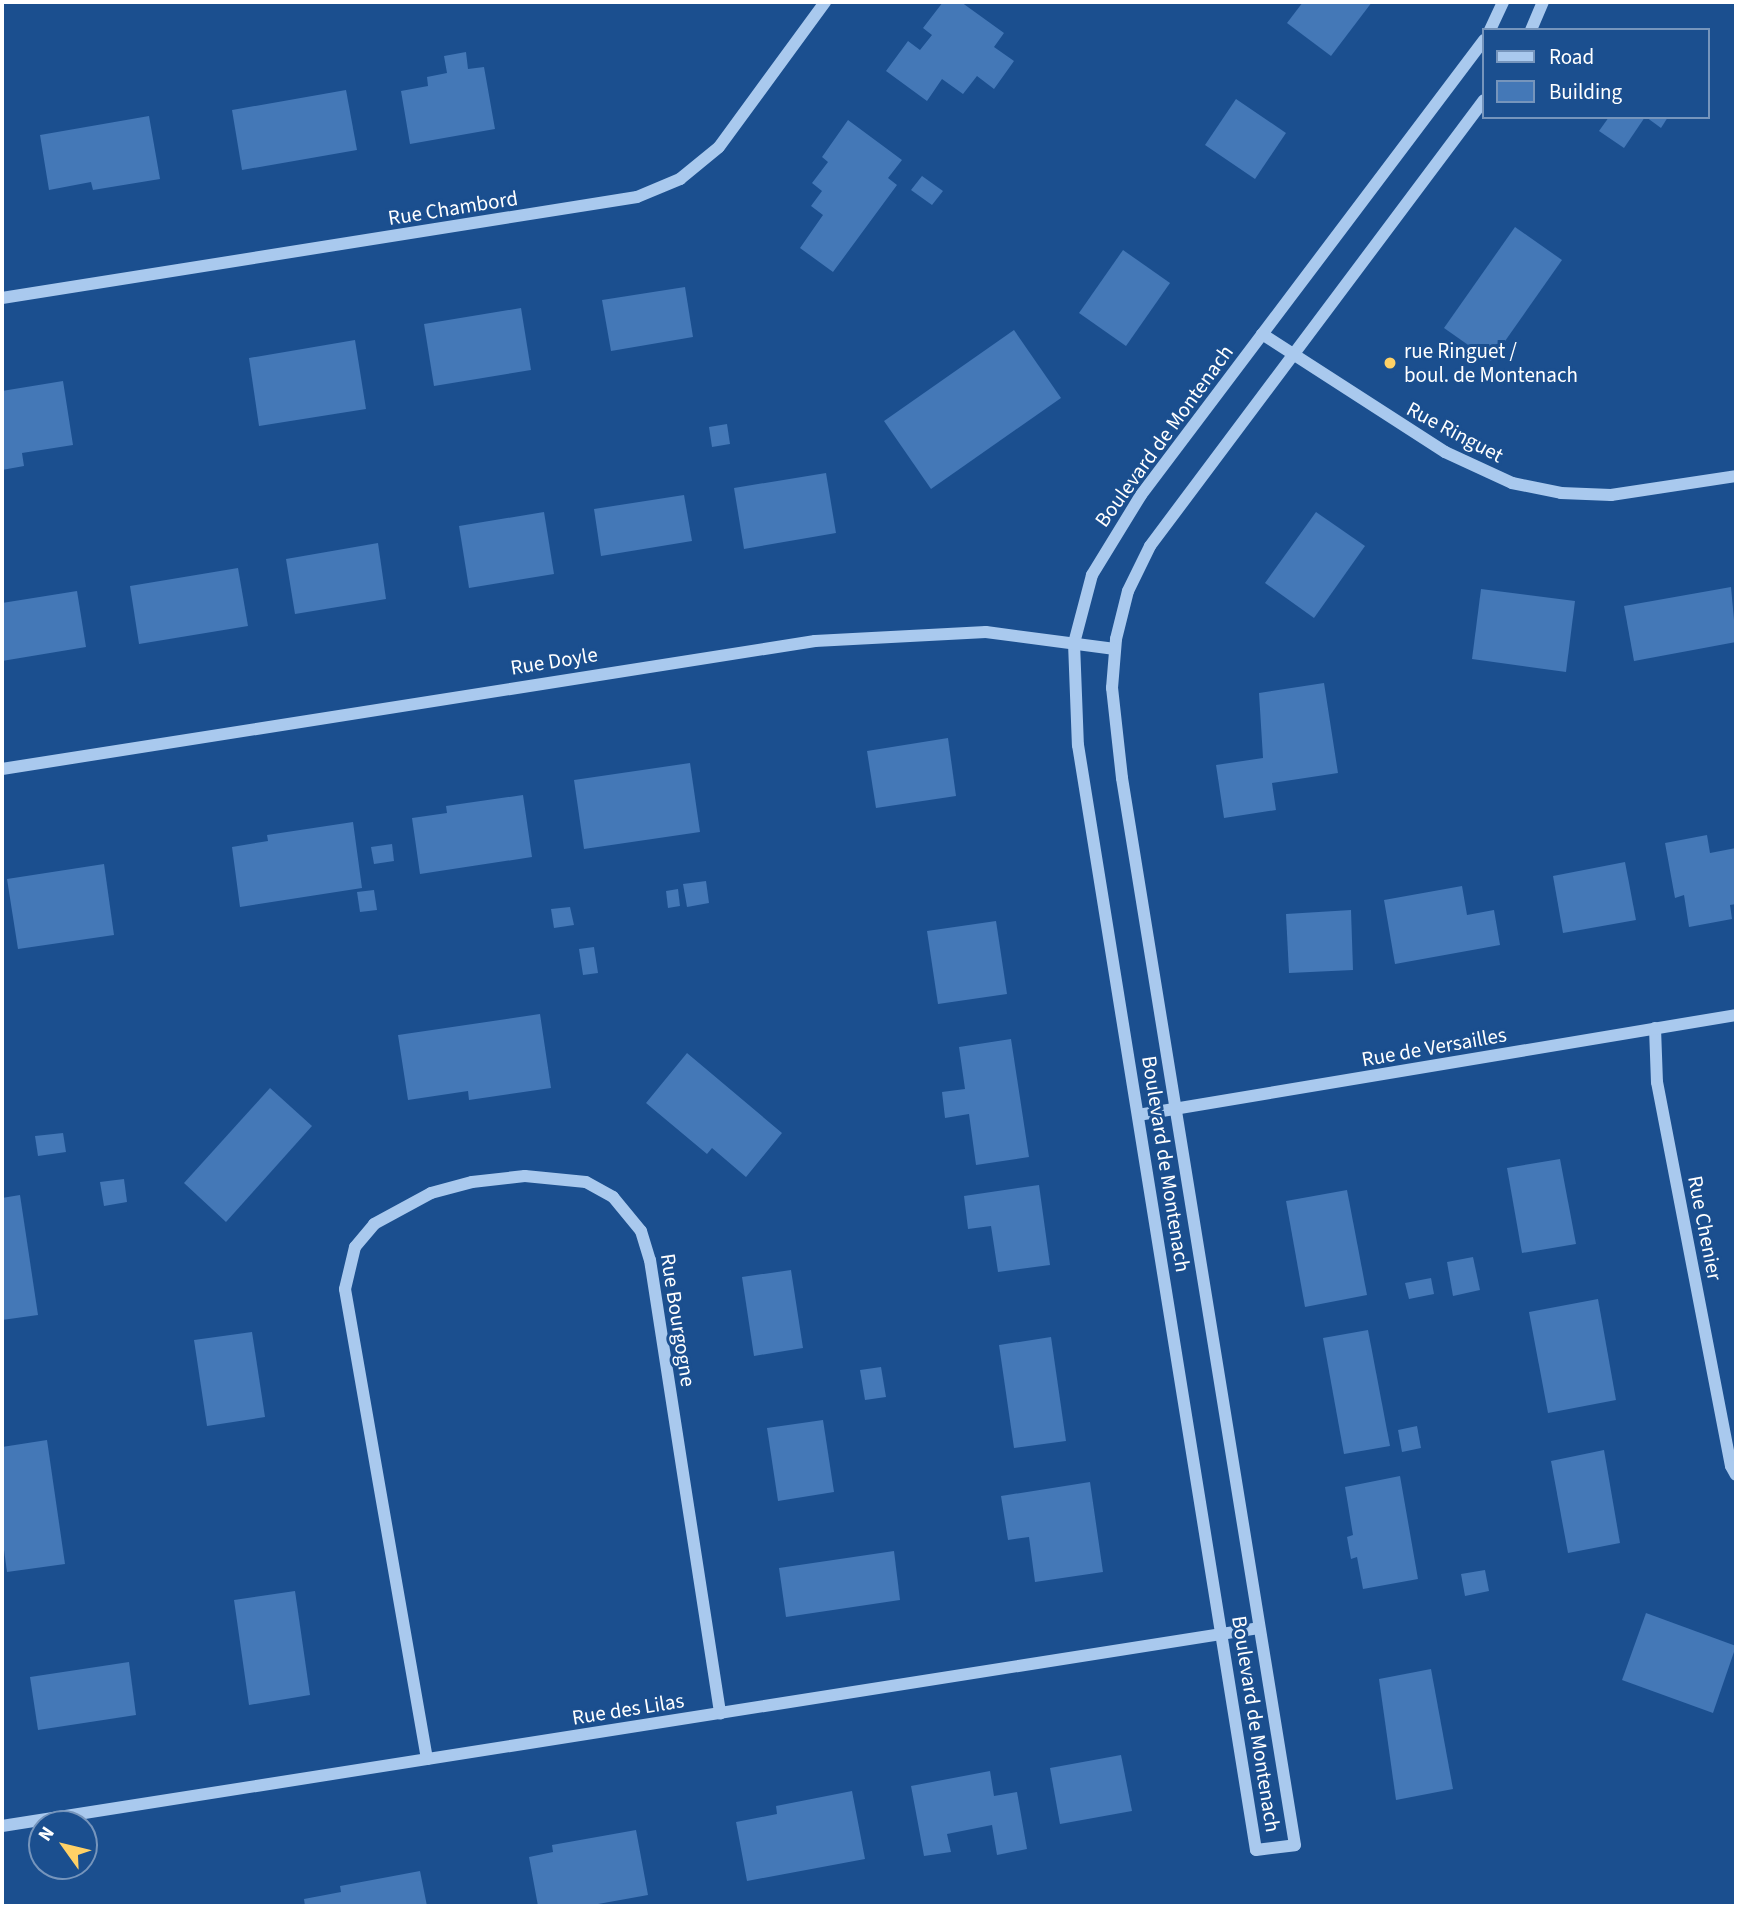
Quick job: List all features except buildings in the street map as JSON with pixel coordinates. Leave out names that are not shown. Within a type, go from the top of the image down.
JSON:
[{"type":"street","name":"Rue Chambord","points":[[2,298],[637,197],[680,179],[719,147],[825,2]]},
{"type":"street","points":[[1491,28],[1503,2]]},
{"type":"street","points":[[1532,28],[1543,2]]},
{"type":"street","name":"Boulevard de Montenach","points":[[1482,43],[1262,334],[1110,544],[1083,598],[1074,642],[1078,745],[1256,1850],[1295,1844],[1122,778],[1112,688],[1115,649],[1128,591],[1150,546],[1482,103]]},
{"type":"street","name":"Rue Ringuet","points":[[1262,334],[1444,452],[1512,483],[1561,493],[1611,495],[1736,476]]},
{"type":"street","name":"Rue Doyle","points":[[2,769],[767,646],[869,636],[986,632],[1115,649]]},
{"type":"street","name":"Rue de Versailles","points":[[1139,1115],[1736,1015]]},
{"type":"street","name":"Rue Chenier","points":[[1655,1028],[1657,1082],[1736,1475]]},
{"type":"street","name":"Rue Bourgogne","points":[[427,1759],[345,1289],[352,1254],[374,1224],[431,1192],[472,1182],[525,1176],[586,1182],[618,1202],[641,1231],[650,1260],[720,1714]]},
{"type":"street","name":"Rue des Lilas","points":[[2,1826],[1259,1628]]},
{"type":"place","name":"rue Ringuet / boul. de Montenach","points":[[1390,363]]}]
